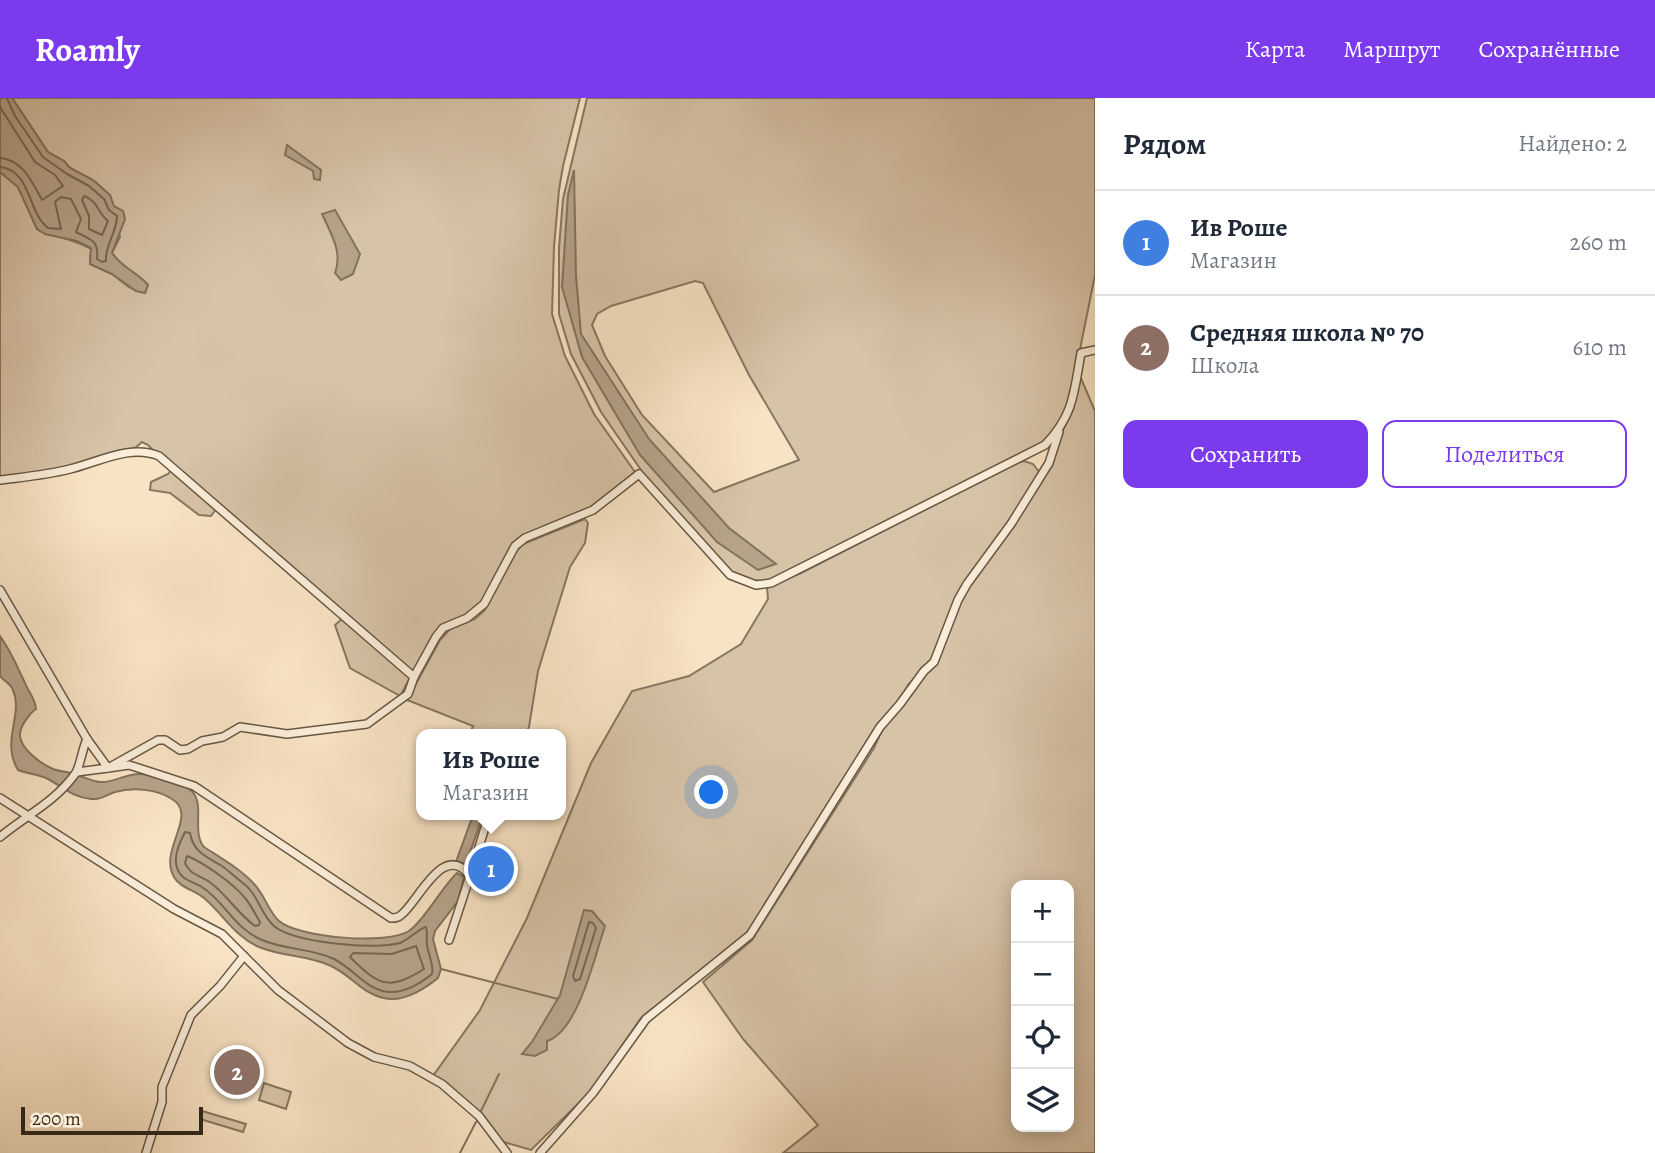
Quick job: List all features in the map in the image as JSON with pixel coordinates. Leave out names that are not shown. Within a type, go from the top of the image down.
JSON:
[{"type":"street","points":[[540,1153],[593,1093],[646,1019],[750,935],[880,727],[934,662],[967,584],[1011,524],[1049,463],[1059,431],[1071,409],[1081,353],[1095,349]]},
{"type":"street","points":[[108,768],[158,740],[164,740],[180,750],[188,749],[202,741],[223,737],[240,727],[287,734],[367,724],[408,694],[414,677],[443,628],[467,618],[484,604],[515,547],[525,538],[593,510],[639,474],[723,569],[747,583],[764,585],[1024,457],[1045,445],[1059,431]]},
{"type":"street","points":[[0,480],[68,470],[132,451],[144,451],[159,456],[414,677]]},
{"type":"street","points":[[0,590],[87,739],[108,768]]},
{"type":"street","points":[[0,837],[57,795],[77,772],[81,751],[87,739]]},
{"type":"street","points":[[77,772],[129,765],[194,786],[391,918],[402,915],[430,878],[444,867],[465,869],[470,876]]},
{"type":"street","points":[[0,798],[174,909],[222,933],[278,990],[348,1043],[374,1056],[410,1066],[442,1084],[479,1116],[506,1153]]},
{"type":"street","points":[[449,940],[487,820]]},
{"type":"street","points":[[146,1153],[162,1102],[162,1087],[191,1015],[220,986],[244,956]]},
{"type":"shaded area","points":[[12,98],[580,98],[559,190],[552,314],[565,356],[594,414],[635,472],[592,508],[519,539],[483,605],[433,637],[400,696],[350,668],[335,625],[343,618],[217,508],[211,516],[199,515],[170,493],[150,490],[151,482],[168,474],[172,469],[148,445],[142,442],[135,448],[74,467],[0,479],[0,172],[18,187],[37,229],[91,249],[90,264],[112,274],[129,287],[145,293],[148,285],[112,253],[120,237],[110,195],[93,180],[48,152]]},
{"type":"shaded area","points":[[587,98],[1095,98],[1095,275],[1066,413],[1044,443],[776,578],[755,581],[743,577],[724,568],[643,473],[601,412],[571,354],[559,314],[559,248],[563,199]],"holes":[[[695,281],[703,283],[749,375],[799,460],[714,492],[642,415],[605,356],[592,325],[597,314],[611,306]]]},
{"type":"shaded area","points":[[1080,376],[1095,411],[1095,1153],[783,1153],[818,1125],[743,1039],[703,982],[752,940],[874,748],[883,728],[926,674],[969,584],[1024,508],[1073,410]]},
{"type":"shaded area","points":[[1024,461],[1033,464],[1040,473],[1010,521],[966,582],[935,657],[908,685],[899,702],[878,723],[867,746],[749,933],[641,1018],[591,1091],[531,1150],[500,1141],[482,1116],[448,1084],[433,1076],[480,1010],[527,918],[591,763],[632,691],[689,676],[741,644],[768,599],[767,587],[801,573]]},
{"type":"shaded area","points":[[585,519],[588,523],[585,543],[570,567],[538,671],[528,729],[472,729],[473,726],[407,700],[440,640],[450,629],[475,619],[485,610],[512,556],[523,544]]},
{"type":"shaded area","points":[[264,1083],[291,1092],[286,1109],[259,1100]]},
{"type":"shaded area","points":[[202,1111],[246,1124],[243,1132],[200,1119]]},
{"type":"water","points":[[0,98],[12,98],[48,152],[93,180],[110,195],[114,206],[123,211],[125,219],[112,253],[148,285],[145,293],[136,291],[112,274],[90,264],[91,248],[37,229],[18,187],[0,172]]},
{"type":"water","points":[[287,145],[321,170],[320,180],[314,179],[313,171],[285,155]]},
{"type":"water","points":[[574,170],[576,276],[581,334],[649,439],[729,528],[776,564],[758,570],[717,542],[640,455],[582,357],[562,287],[568,195]]},
{"type":"water","points":[[335,210],[360,254],[353,274],[341,280],[335,273],[338,258],[335,243],[322,214]]},
{"type":"water","points":[[0,636],[14,659],[36,709],[25,721],[20,732],[21,741],[28,751],[53,769],[97,781],[108,782],[145,774],[168,779],[188,788],[197,800],[198,832],[204,847],[250,880],[279,921],[289,927],[344,938],[383,938],[398,935],[415,926],[457,873],[464,877],[458,901],[435,931],[433,939],[441,969],[438,978],[409,995],[390,999],[373,994],[339,970],[322,962],[259,947],[236,931],[204,898],[180,884],[174,877],[170,867],[171,856],[181,814],[179,806],[172,799],[152,791],[137,789],[122,790],[98,799],[84,798],[44,777],[18,770],[11,748],[15,698],[11,686],[0,676]]},
{"type":"water","points":[[471,820],[481,820],[466,864],[456,862]]},
{"type":"water","points":[[584,910],[592,911],[605,926],[584,991],[568,1023],[558,1035],[547,1041],[547,1050],[535,1056],[522,1054],[560,995]]},
{"type":"waterway","points":[[441,969],[558,999]]},
{"type":"waterway","points":[[481,1111],[499,1074]]},
{"type":"waterway","points":[[460,1153],[476,1122]]},
{"type":"place","name":"Ив Роше","points":[[491,869]]},
{"type":"place","name":"Средняя школа № 70","points":[[237,1072]]}]
